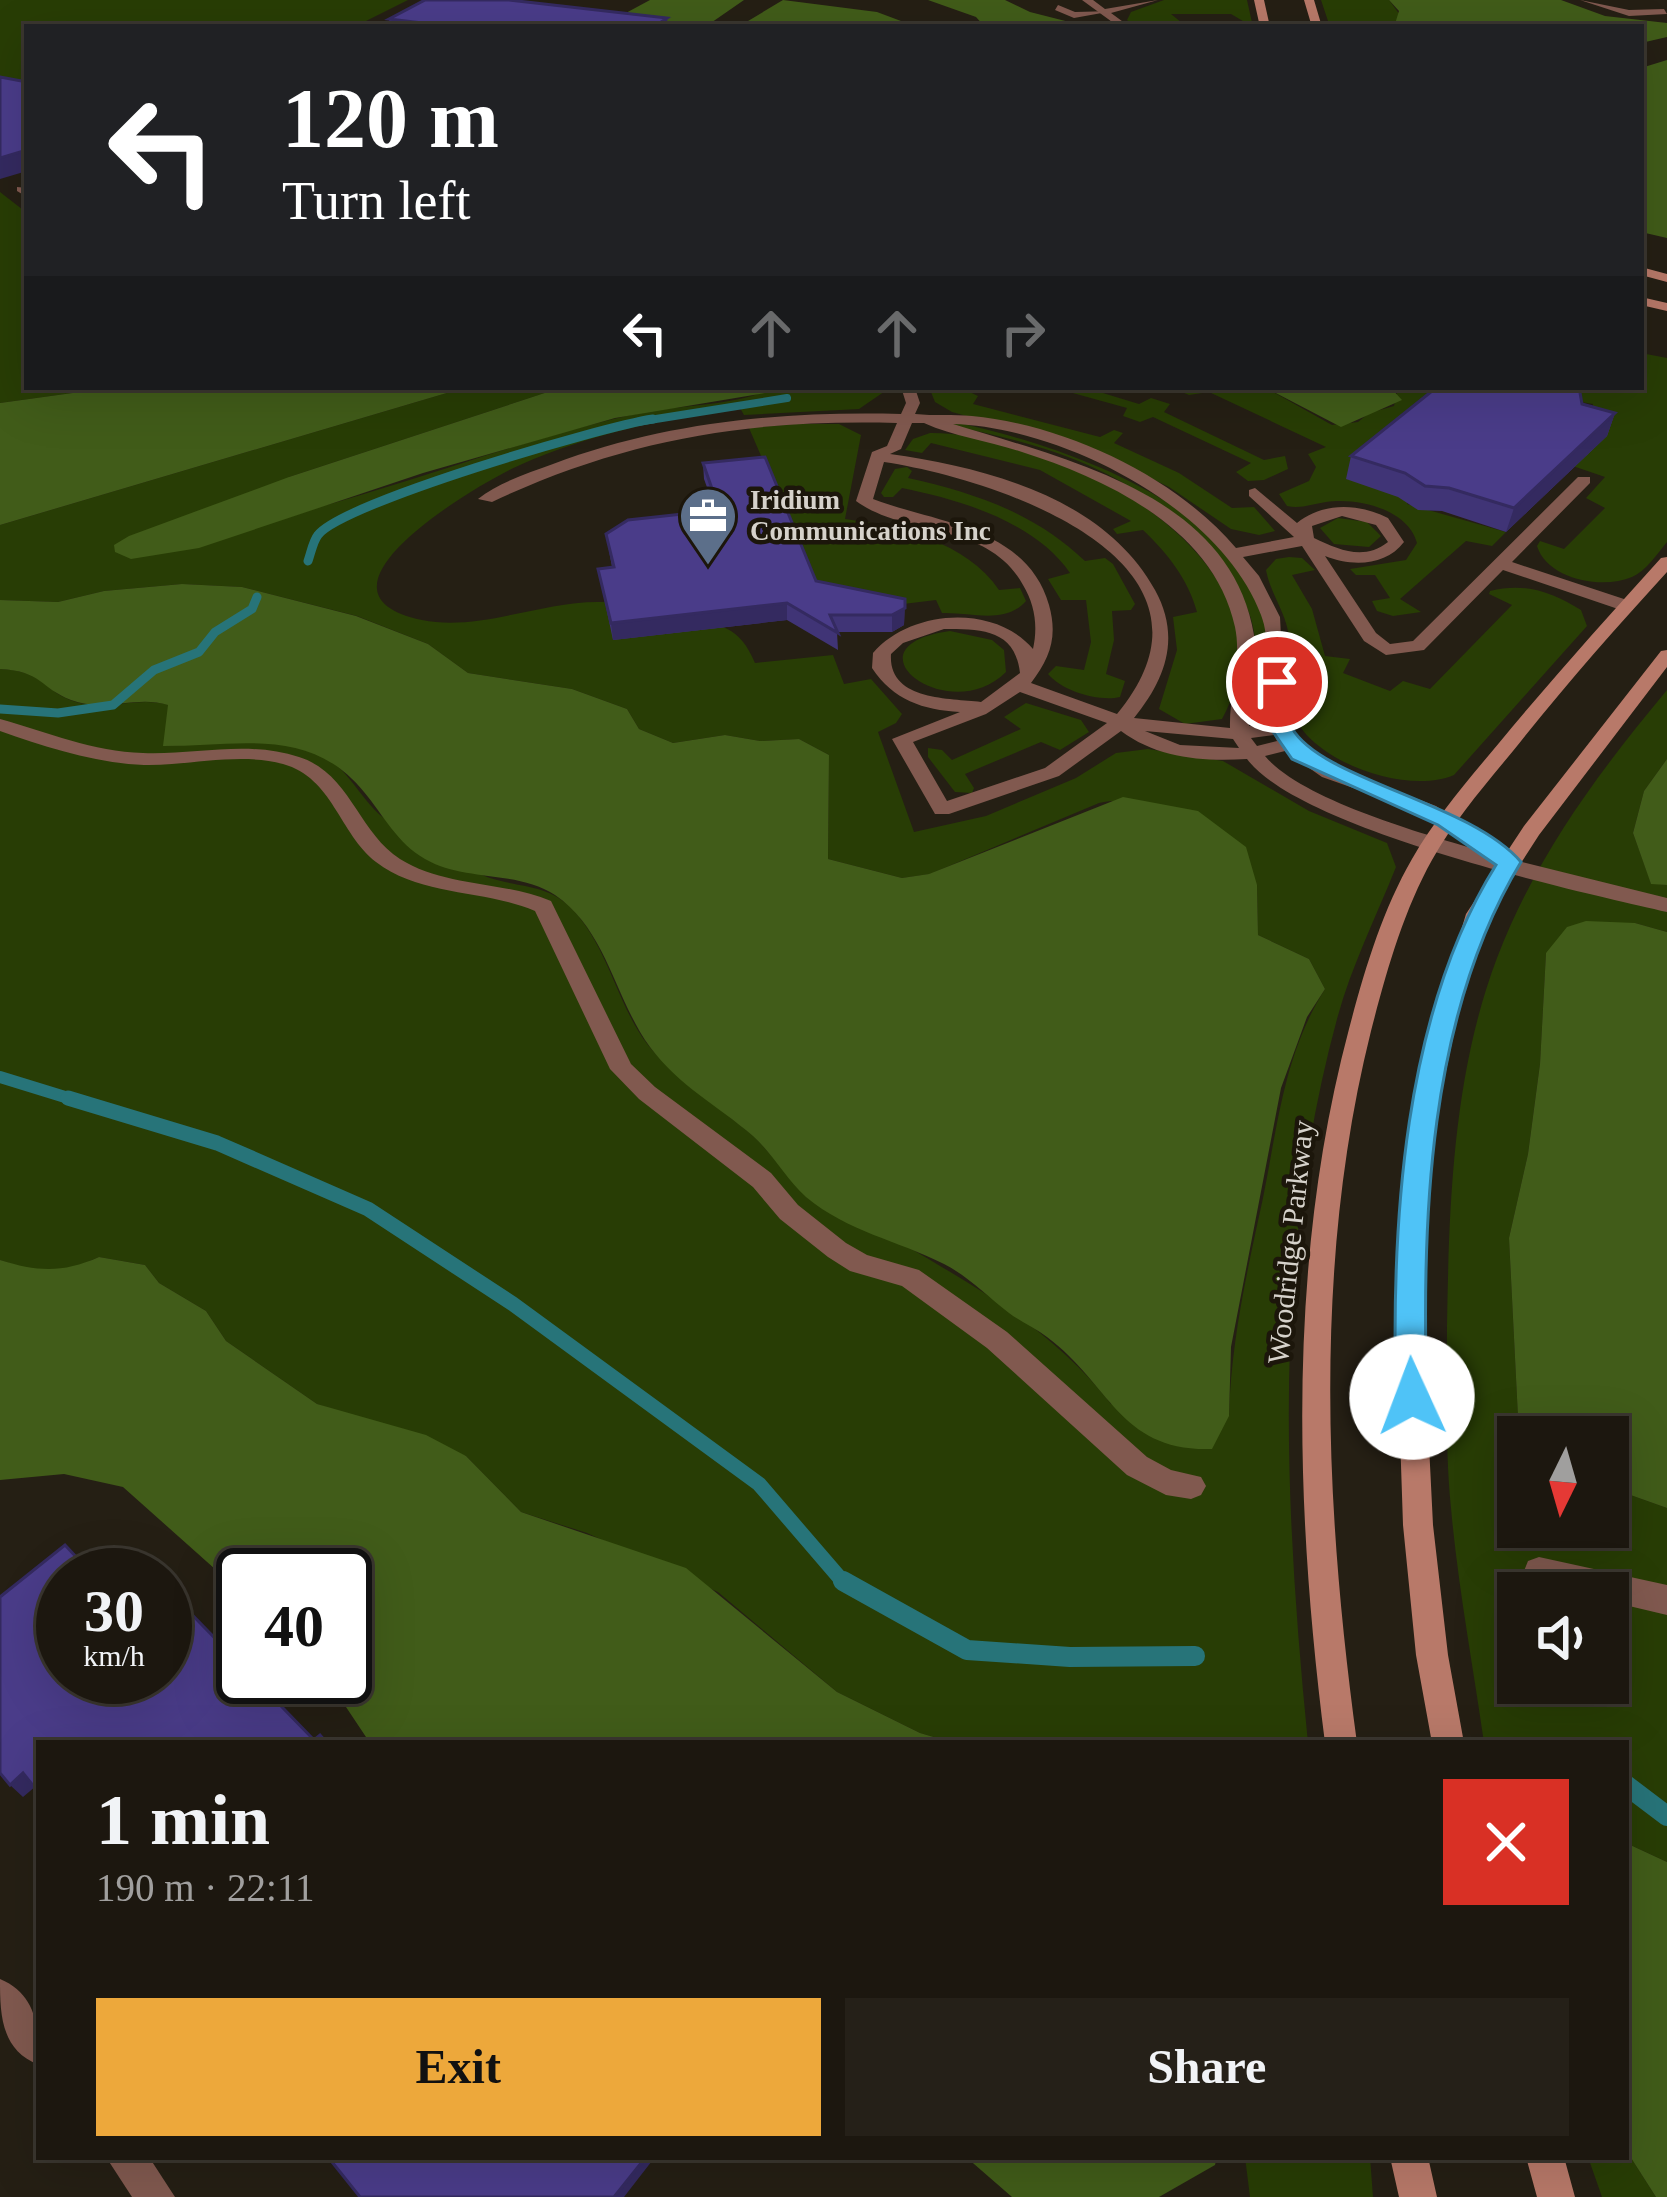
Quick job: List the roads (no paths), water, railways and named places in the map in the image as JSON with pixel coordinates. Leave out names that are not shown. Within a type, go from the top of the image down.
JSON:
[{"type":"street","points":[[1087,0],[1122,24]]},
{"type":"street","points":[[1058,8],[1074,15],[1153,0]]},
{"type":"street","points":[[1585,0],[1629,14],[1666,12]]},
{"type":"street","points":[[904,390],[885,405],[868,446],[879,455],[940,466],[1013,488],[1077,520],[1135,567],[1157,614],[1161,644],[1150,683],[1121,722],[1052,772],[942,810],[902,739],[995,704],[1024,679],[1047,634],[1046,619],[1022,569],[1003,551],[970,534],[867,503],[864,492],[879,455],[893,449],[907,418],[914,399],[910,390]]},
{"type":"street","points":[[487,500],[575,458],[658,434],[885,405],[907,418],[951,417],[988,424],[1092,456],[1175,501],[1236,553],[1260,589],[1277,638],[1284,736]]},
{"type":"street","points":[[928,419],[1072,464],[1132,494],[1191,537],[1225,580],[1240,613],[1247,665],[1238,708],[1244,743],[1274,777],[1332,808],[1432,843],[1667,905]]},
{"type":"street","points":[[1255,493],[1306,540],[1318,549],[1354,558],[1383,554],[1396,542],[1390,527],[1349,512],[1311,517],[1304,524],[1306,540],[1370,637],[1386,650],[1418,646],[1584,480]]},
{"type":"street","points":[[1236,553],[1306,540]]},
{"type":"street","name":"Woodridge Parkway","points":[[1341,1740],[1329,1670],[1315,1385],[1329,1187],[1354,1048],[1383,949],[1432,843],[1572,665],[1667,562]]},
{"type":"street","points":[[1499,563],[1627,606]]},
{"type":"street","points":[[995,704],[947,706],[921,701],[886,679],[882,653],[904,632],[926,624],[978,625],[1024,646],[1031,659],[1024,679]]},
{"type":"street","points":[[1448,1740],[1420,1562],[1408,1285],[1418,1147],[1447,1014],[1477,914],[1509,862],[1667,655]]},
{"type":"street","points":[[1024,679],[1121,722],[1138,737],[1162,746],[1244,743],[1284,736],[1330,770],[1447,820],[1509,862]]},
{"type":"street","points":[[0,725],[62,746],[141,759],[261,756],[295,761],[323,776],[379,854],[405,872],[438,882],[521,894],[543,906],[622,1070],[646,1093],[762,1180],[789,1212],[837,1250],[860,1263],[910,1278],[997,1340],[1137,1466],[1166,1481],[1192,1486]]},
{"type":"street","points":[[1539,1571],[1667,1600]]},
{"type":"street","points":[[0,1997],[36,2043]]},
{"type":"street","points":[[127,2160],[156,2197]]},
{"type":"street","points":[[1410,2160],[1418,2197]]},
{"type":"street","points":[[1547,2160],[1556,2197]]},
{"type":"waterway","points":[[648,420],[787,398]]},
{"type":"waterway","points":[[648,420],[653,419]]},
{"type":"waterway","points":[[308,561],[318,535],[374,504],[532,450],[648,420]]},
{"type":"waterway","points":[[637,422],[648,420]]},
{"type":"waterway","points":[[0,709],[58,713],[113,705],[154,670],[199,652],[215,632],[252,609],[257,597]]},
{"type":"waterway","points":[[0,1077],[78,1101]]},
{"type":"waterway","points":[[68,1098],[217,1143],[368,1209],[513,1304],[759,1484],[845,1584]]},
{"type":"waterway","points":[[843,1581],[967,1650],[1070,1657],[1195,1656]]},
{"type":"waterway","points":[[1629,1787],[1667,1816]]},
{"type":"place","name":"Iridium Communications Inc","points":[[708,567]]}]
